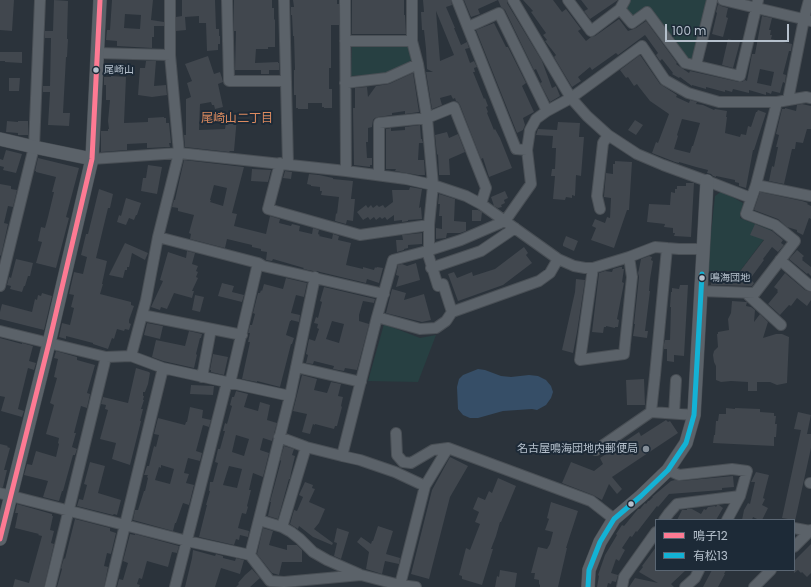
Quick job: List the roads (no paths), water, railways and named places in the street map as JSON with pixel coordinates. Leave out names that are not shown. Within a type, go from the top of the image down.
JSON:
[{"type":"street","points":[[0,286],[34,147],[40,0]]},
{"type":"street","points":[[0,540],[5,495],[48,343],[92,159],[100,0]]},
{"type":"street","points":[[130,356],[146,300],[158,237],[179,153],[170,55],[170,0]]},
{"type":"street","points":[[227,0],[229,81],[286,81]]},
{"type":"street","points":[[284,0],[286,81],[284,164],[268,209],[360,235],[429,224]]},
{"type":"street","points":[[345,0],[346,171]]},
{"type":"street","points":[[412,0],[412,41],[418,64],[427,118],[433,185],[428,250],[431,268],[438,286],[443,284],[452,312]]},
{"type":"street","points":[[457,0],[516,148],[527,150]]},
{"type":"street","points":[[513,0],[571,98],[587,116],[608,135],[637,154],[751,198]]},
{"type":"street","points":[[568,0],[591,31],[622,4],[632,23],[647,12],[685,63],[740,76],[757,4]]},
{"type":"street","points":[[696,65],[712,0]]},
{"type":"street","points":[[723,0],[757,4],[808,20]]},
{"type":"street","points":[[788,100],[808,20],[809,0]]},
{"type":"street","points":[[468,27],[499,13],[547,111]]},
{"type":"street","points":[[345,41],[412,41]]},
{"type":"street","points":[[342,456],[393,260],[461,240],[505,221],[531,184],[527,150],[530,130],[536,119],[547,111],[571,98],[642,46],[665,80],[688,93],[719,102],[777,102],[806,97],[811,98]]},
{"type":"street","points":[[97,53],[170,55]]},
{"type":"street","points":[[346,83],[387,78],[418,64]]},
{"type":"street","points":[[702,291],[755,293],[794,242],[775,225],[746,214],[756,185],[777,102]]},
{"type":"street","points":[[379,175],[379,123],[427,118],[454,107],[486,188],[481,204]]},
{"type":"street","points":[[600,209],[597,196],[603,143],[608,135]]},
{"type":"street","points":[[0,139],[92,159],[179,153],[406,179],[433,185],[466,196],[481,204],[558,259],[574,266],[585,268],[593,268],[655,247],[704,249]]},
{"type":"street","points":[[588,587],[589,570],[600,542],[614,519],[668,470],[686,443],[694,415],[707,181]]},
{"type":"street","points":[[756,185],[811,196]]},
{"type":"street","points":[[431,268],[481,251],[515,228]]},
{"type":"street","points":[[158,237],[258,263],[263,266],[384,294]]},
{"type":"street","points":[[651,412],[667,248]]},
{"type":"street","points":[[593,268],[580,360],[624,354],[632,277],[629,257]]},
{"type":"street","points":[[377,317],[420,329],[436,328],[446,321],[452,312],[539,281],[550,273],[558,259]]},
{"type":"street","points":[[780,260],[811,286]]},
{"type":"street","points":[[175,587],[242,335],[258,263]]},
{"type":"street","points":[[315,277],[290,396],[250,555],[267,584],[361,575]]},
{"type":"street","points":[[746,293],[781,325]]},
{"type":"street","points":[[142,315],[242,335]]},
{"type":"street","points":[[202,376],[212,329]]},
{"type":"street","points":[[0,331],[106,357],[130,356],[163,368],[290,396]]},
{"type":"street","points":[[50,587],[106,357]]},
{"type":"street","points":[[296,367],[361,382]]},
{"type":"street","points":[[110,587],[163,368]]},
{"type":"street","points":[[674,413],[676,380]]},
{"type":"street","points":[[596,450],[651,412],[694,415]]},
{"type":"street","points":[[396,433],[397,455],[403,462],[411,463],[433,450],[448,448],[591,501],[614,519]]},
{"type":"street","points":[[280,438],[306,447],[360,460],[395,472],[425,486]]},
{"type":"street","points":[[282,527],[306,447]]},
{"type":"street","points":[[400,585],[425,486],[448,448]]},
{"type":"street","points":[[668,470],[679,475],[732,469],[747,471],[740,496],[728,519]]},
{"type":"street","points":[[5,495],[187,541],[250,555]]},
{"type":"street","points":[[665,519],[677,504],[740,496]]},
{"type":"street","points":[[259,520],[282,527],[300,539],[313,552],[361,575],[400,585],[416,587]]},
{"type":"street","points":[[795,528],[811,531]]},
{"type":"street","points":[[795,546],[811,531]]},
{"type":"street","points":[[622,587],[624,577],[655,533]]},
{"type":"street","points":[[685,587],[695,578],[698,571]]},
{"type":"street","points":[[754,587],[770,571]]},
{"type":"water","points":[[478,369],[501,376],[538,376],[546,380],[551,386],[553,392],[551,398],[546,405],[537,410],[503,411],[478,418],[470,418],[463,415],[458,409],[457,387],[459,379],[463,375]]},
{"type":"place","name":"尾崎山","points":[[96,70]]},
{"type":"place","name":"鳴海団地","points":[[702,278]]},
{"type":"place","name":"名古屋鳴海団地内郵便局","points":[[646,449]]},
{"type":"district","name":"尾崎山二丁目","points":[[237,119]]}]
